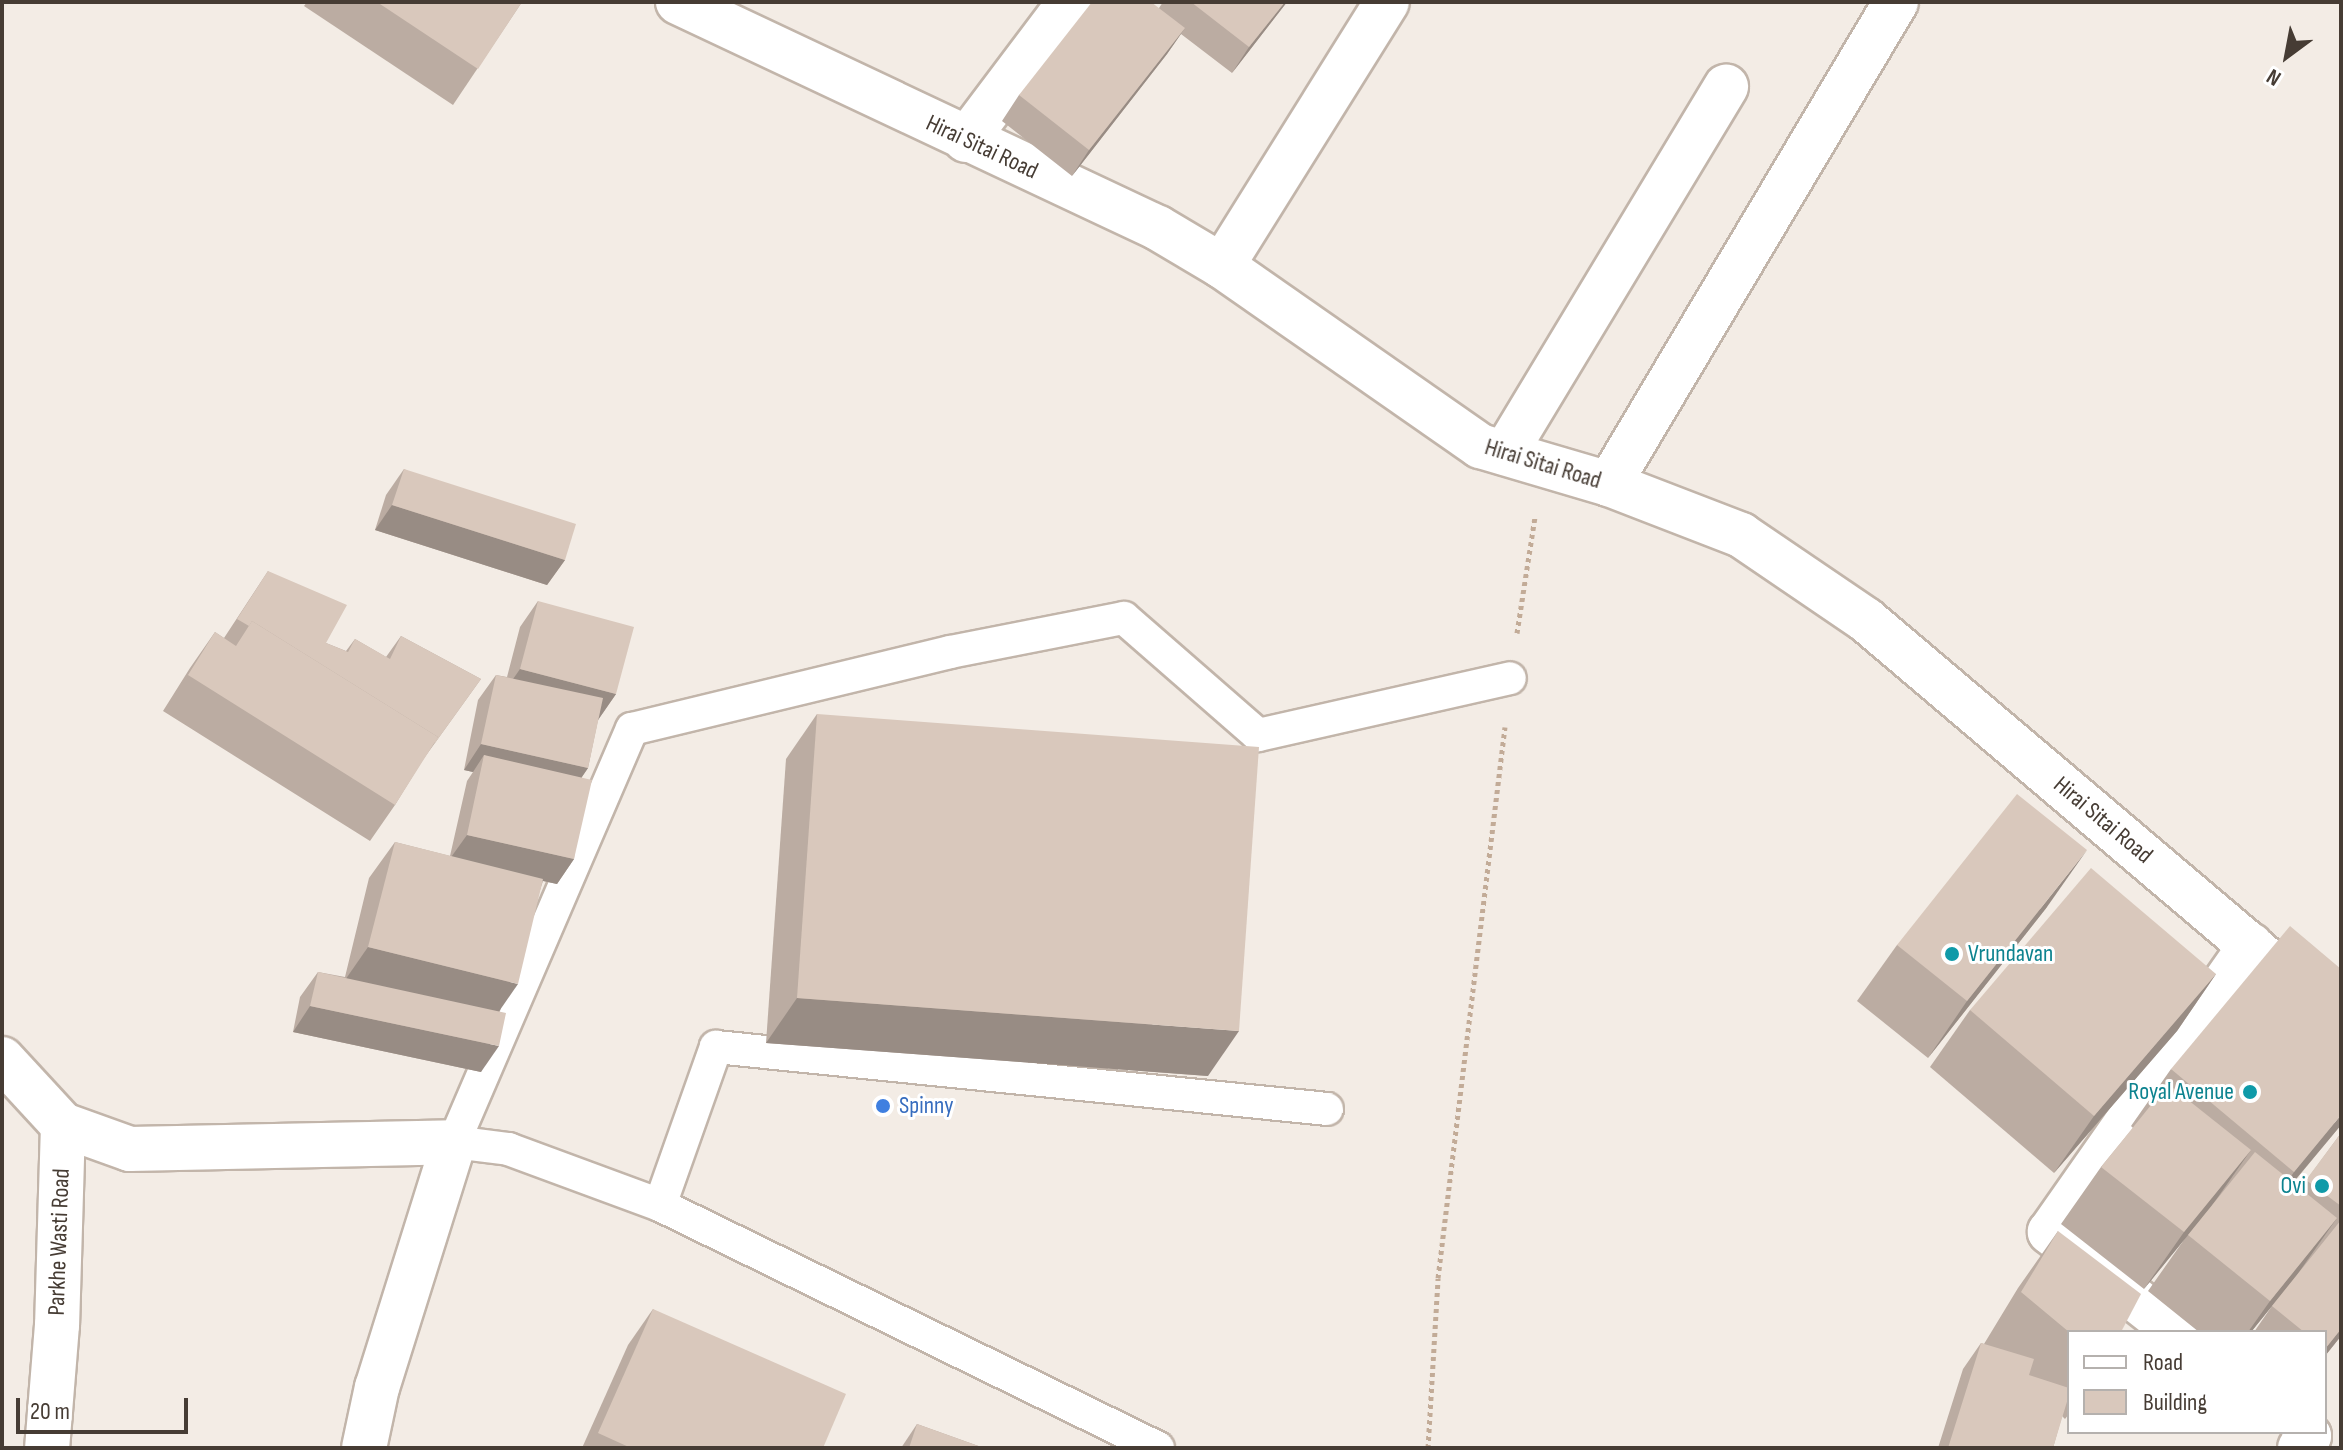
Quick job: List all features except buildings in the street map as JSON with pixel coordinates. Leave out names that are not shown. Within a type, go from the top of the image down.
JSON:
[{"type":"street","name":"Hirai Sitai Road","points":[[678,2],[1158,228],[1222,266],[1480,446],[1609,484],[1741,535],[1866,620],[2341,1023]]},
{"type":"street","points":[[966,140],[1070,2]]},
{"type":"street","points":[[1222,266],[1387,2]]},
{"type":"street","points":[[1609,484],[1896,2]]},
{"type":"street","points":[[1524,459],[1726,87]]},
{"type":"street","points":[[2174,1330],[2050,1232],[2251,945]]},
{"type":"street","points":[[2,1059],[63,1125],[130,1149],[454,1142],[377,1387],[364,1448]]},
{"type":"street","name":"Parkhe Wasti Road","points":[[47,1448],[57,1325],[63,1125]]},
{"type":"lane","points":[[1158,1448],[660,1205],[509,1149],[454,1142],[632,729],[950,652],[1124,618],[1258,735],[1510,678]]},
{"type":"lane","points":[[660,1205],[716,1047],[1327,1109]]},
{"type":"path","points":[[1428,1448],[1438,1278],[1510,678],[1524,459]]},
{"type":"place","name":"Vrundavan","points":[[1952,954]]},
{"type":"place","name":"Royal Avenue","points":[[2250,1092]]},
{"type":"place","name":"Spinny","points":[[883,1106]]},
{"type":"place","name":"Ovi","points":[[2322,1186]]}]
